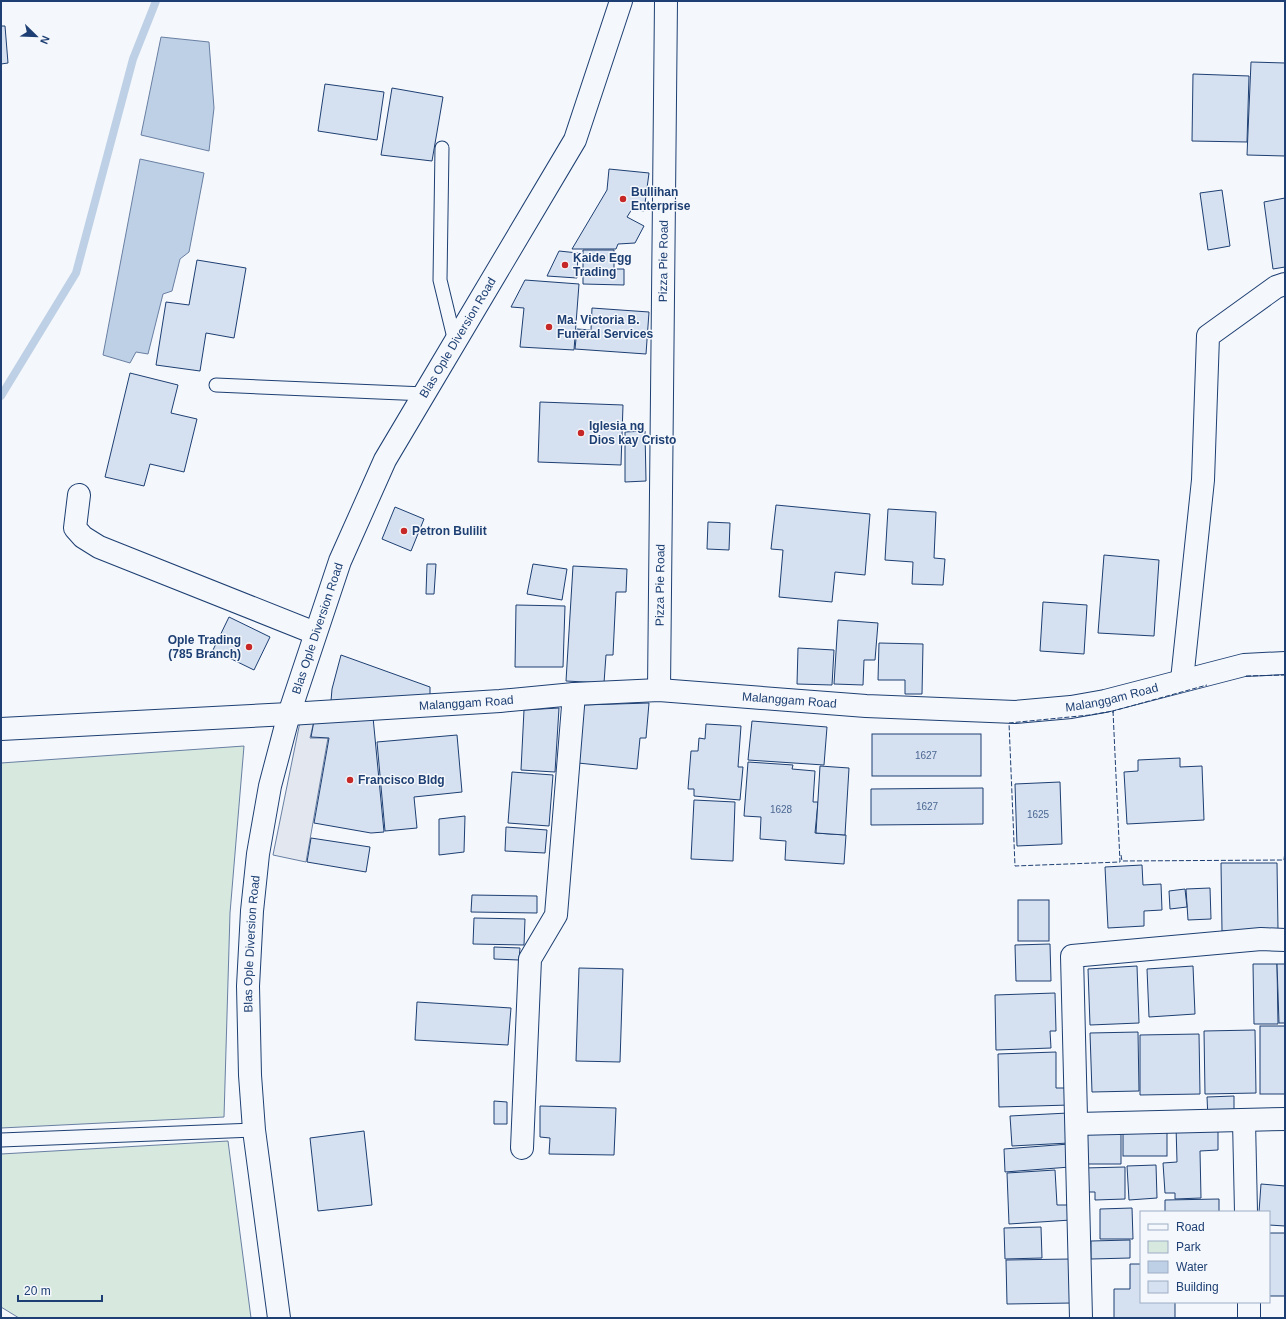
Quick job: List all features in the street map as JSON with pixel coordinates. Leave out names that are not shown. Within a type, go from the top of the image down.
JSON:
[{"type":"street","name":"Blas Ople Diversion Road","points":[[278,1318],[254,1130],[250,1075],[248,986],[252,911],[258,854],[270,786],[289,714],[340,561],[382,468],[424,394],[575,140],[622,1]]},
{"type":"street","name":"Pizza Pie Road","points":[[659,690],[666,1]]},
{"type":"street","points":[[1182,680],[1203,480],[1208,336],[1276,287],[1285,284]]},
{"type":"street","points":[[79,495],[76,528],[83,537],[99,547],[315,633]]},
{"type":"street","name":"Malanggam Road","points":[[1,728],[289,714],[500,701],[574,694],[659,690],[866,706],[1015,712],[1071,707],[1105,701],[1244,665],[1285,663]]},
{"type":"street","points":[[522,1148],[530,959],[556,915],[574,694]]},
{"type":"street","points":[[1082,1318],[1072,956],[1261,939],[1285,940]]},
{"type":"street","points":[[1077,1124],[1285,1119]]},
{"type":"street","points":[[1244,1121],[1246,1211]]},
{"type":"street","points":[[1249,1303],[1249,1318]]},
{"type":"lane","points":[[442,148],[440,280],[455,342]]},
{"type":"lane","points":[[216,385],[424,394]]},
{"type":"lane","points":[[1,1140],[254,1130]]},
{"type":"green space","points":[[244,746],[230,913],[224,1117],[1,1128],[1,763]]},
{"type":"green space","points":[[228,1141],[251,1318],[19,1318],[1,1307],[1,1154]]},
{"type":"shaded area","points":[[314,721],[310,738],[328,738],[306,862],[273,855],[300,722]]},
{"type":"water","points":[[161,37],[209,42],[214,108],[209,151],[141,135]]},
{"type":"water","points":[[140,159],[204,173],[189,252],[180,259],[172,291],[163,294],[148,354],[136,352],[130,363],[103,355]]},
{"type":"building","points":[[1,26],[5,26],[8,63],[1,64]]},
{"type":"building","points":[[1251,62],[1285,63],[1285,156],[1247,155]]},
{"type":"building","points":[[1193,74],[1249,76],[1247,142],[1192,141]]},
{"type":"building","points":[[325,84],[384,92],[377,140],[318,131]]},
{"type":"building","points":[[392,88],[443,97],[432,161],[381,155]]},
{"type":"building","name":"Bullihan Enterprise","points":[[609,169],[649,173],[644,211],[632,209],[627,217],[644,226],[635,243],[618,244],[616,249],[572,249],[607,190]]},
{"type":"building","points":[[1222,190],[1230,246],[1208,250],[1200,193]]},
{"type":"building","points":[[1285,198],[1285,267],[1273,269],[1264,202]]},
{"type":"building","points":[[583,250],[614,250],[614,269],[624,269],[624,285],[583,284]]},
{"type":"building","name":"Kaide Egg Trading","points":[[559,251],[578,253],[577,278],[547,276]]},
{"type":"building","points":[[197,260],[246,268],[234,338],[206,333],[200,371],[156,365],[166,302],[189,305]]},
{"type":"building","name":"Ma. Victoria B. Funeral Services","points":[[525,280],[579,284],[574,350],[520,347],[524,308],[511,307]]},
{"type":"building","points":[[592,308],[649,312],[646,354],[575,349],[577,329],[591,330]]},
{"type":"building","points":[[130,373],[178,385],[171,413],[197,419],[184,472],[150,464],[144,486],[105,477]]},
{"type":"building","name":"Iglesia ng Dios kay Cristo","points":[[540,402],[623,405],[621,465],[538,462]]},
{"type":"building","points":[[645,431],[646,481],[625,482],[625,432]]},
{"type":"building","points":[[776,505],[870,514],[865,575],[835,572],[832,602],[779,597],[783,550],[771,549]]},
{"type":"building","points":[[395,507],[424,519],[411,551],[382,539]]},
{"type":"building","points":[[888,509],[936,512],[934,558],[945,559],[943,585],[912,584],[913,562],[885,560]]},
{"type":"building","points":[[708,522],[730,523],[729,550],[707,549]]},
{"type":"building","points":[[1104,555],[1159,560],[1154,636],[1098,633]]},
{"type":"building","points":[[427,564],[436,564],[434,594],[426,594]]},
{"type":"building","points":[[533,564],[567,569],[562,600],[527,594]]},
{"type":"building","points":[[573,566],[627,569],[626,592],[616,592],[613,655],[606,655],[604,683],[566,681]]},
{"type":"building","points":[[1043,602],[1087,605],[1084,654],[1040,651]]},
{"type":"building","points":[[516,605],[565,606],[563,667],[515,667]]},
{"type":"building","points":[[229,617],[270,637],[254,670],[213,650]]},
{"type":"building","points":[[838,620],[878,623],[875,660],[864,660],[863,685],[834,684]]},
{"type":"building","points":[[879,643],[923,644],[922,694],[905,694],[905,680],[878,680]]},
{"type":"building","points":[[798,648],[834,650],[832,685],[797,684]]},
{"type":"building","points":[[341,655],[430,687],[430,697],[331,701],[332,689]]},
{"type":"building","points":[[649,703],[646,738],[640,738],[637,769],[578,763],[583,705]]},
{"type":"building","points":[[559,708],[555,772],[521,770],[524,710]]},
{"type":"building","name":"Francisco Bldg","points":[[373,717],[384,832],[371,833],[314,823],[329,738],[311,737],[314,721]]},
{"type":"building","points":[[752,721],[827,727],[824,765],[748,760]]},
{"type":"building","points":[[706,724],[741,726],[738,767],[743,767],[740,800],[694,796],[694,789],[688,789],[691,751],[698,751],[699,738],[705,739]]},
{"type":"building","points":[[872,734],[981,734],[981,776],[872,776]]},
{"type":"building","points":[[457,735],[462,792],[414,797],[417,828],[385,831],[377,742]]},
{"type":"building","points":[[1180,758],[1180,767],[1202,766],[1204,820],[1127,824],[1124,772],[1138,771],[1138,760]]},
{"type":"building","points":[[748,762],[793,765],[792,769],[815,771],[813,802],[818,802],[815,833],[846,835],[844,864],[785,860],[786,841],[760,839],[761,817],[744,816]]},
{"type":"building","points":[[820,766],[849,768],[845,835],[816,833]]},
{"type":"building","points":[[512,772],[553,775],[549,826],[508,823]]},
{"type":"building","points":[[1060,782],[1062,844],[1017,846],[1015,784]]},
{"type":"building","points":[[983,788],[983,824],[871,825],[871,789]]},
{"type":"building","points":[[694,800],[735,802],[733,861],[691,859]]},
{"type":"building","points":[[465,816],[464,852],[439,855],[439,819]]},
{"type":"building","points":[[506,827],[547,830],[545,853],[505,851]]},
{"type":"building","points":[[311,838],[370,847],[366,872],[307,862]]},
{"type":"building","points":[[1221,863],[1277,863],[1278,930],[1222,931]]},
{"type":"building","points":[[1142,865],[1143,885],[1161,884],[1162,910],[1144,911],[1144,926],[1108,928],[1105,867]]},
{"type":"building","points":[[1210,888],[1211,919],[1188,920],[1186,889]]},
{"type":"building","points":[[1185,889],[1187,907],[1170,909],[1169,891]]},
{"type":"building","points":[[472,895],[537,896],[537,913],[471,912]]},
{"type":"building","points":[[1018,900],[1049,900],[1049,941],[1018,941]]},
{"type":"building","points":[[474,918],[525,919],[524,945],[473,944]]},
{"type":"building","points":[[1050,944],[1051,981],[1016,981],[1015,945]]},
{"type":"building","points":[[494,947],[520,948],[519,960],[494,959]]},
{"type":"building","points":[[1253,964],[1277,964],[1278,1024],[1254,1024]]},
{"type":"building","points":[[1277,964],[1285,964],[1285,1023],[1279,1023]]},
{"type":"building","points":[[1137,966],[1139,1023],[1090,1025],[1088,969]]},
{"type":"building","points":[[1193,966],[1195,1014],[1149,1017],[1147,969]]},
{"type":"building","points":[[579,968],[623,969],[620,1062],[576,1061]]},
{"type":"building","points":[[1055,993],[1056,1031],[1050,1031],[1051,1048],[996,1050],[995,995]]},
{"type":"building","points":[[417,1002],[511,1008],[508,1045],[415,1040]]},
{"type":"building","points":[[1260,1026],[1285,1026],[1285,1094],[1260,1094]]},
{"type":"building","points":[[1255,1030],[1256,1093],[1205,1094],[1204,1031]]},
{"type":"building","points":[[1138,1032],[1139,1091],[1092,1092],[1090,1033]]},
{"type":"building","points":[[1199,1034],[1200,1094],[1140,1095],[1140,1035]]},
{"type":"building","points":[[1056,1052],[1056,1088],[1069,1088],[1070,1105],[999,1107],[998,1054]]},
{"type":"building","points":[[1234,1096],[1234,1118],[1208,1119],[1207,1097]]},
{"type":"building","points":[[494,1101],[507,1102],[507,1124],[494,1124]]},
{"type":"building","points":[[540,1106],[616,1108],[614,1155],[549,1154],[550,1138],[540,1137]]},
{"type":"building","points":[[1068,1113],[1069,1143],[1012,1146],[1010,1116]]},
{"type":"building","points":[[1218,1125],[1218,1150],[1200,1151],[1201,1198],[1175,1199],[1175,1193],[1165,1193],[1163,1163],[1177,1162],[1176,1126]]},
{"type":"building","points":[[1086,1127],[1121,1127],[1121,1164],[1087,1164]]},
{"type":"building","points":[[1123,1130],[1167,1130],[1167,1156],[1123,1156]]},
{"type":"building","points":[[364,1131],[372,1205],[318,1211],[310,1138]]},
{"type":"building","points":[[1069,1144],[1070,1167],[1005,1172],[1004,1149]]},
{"type":"building","points":[[1156,1165],[1157,1198],[1129,1200],[1127,1166]]},
{"type":"building","points":[[1125,1167],[1125,1199],[1095,1200],[1095,1192],[1085,1192],[1084,1168]]},
{"type":"building","points":[[1055,1170],[1057,1205],[1070,1205],[1071,1220],[1009,1224],[1007,1173]]},
{"type":"building","points":[[1261,1184],[1285,1186],[1285,1226],[1270,1225],[1270,1211],[1259,1211]]},
{"type":"building","points":[[1219,1199],[1219,1211],[1165,1211],[1165,1200]]},
{"type":"building","points":[[1132,1208],[1133,1239],[1100,1239],[1100,1209]]},
{"type":"building","points":[[1041,1227],[1042,1258],[1005,1259],[1004,1228]]},
{"type":"building","points":[[1270,1233],[1285,1233],[1285,1296],[1270,1296]]},
{"type":"building","points":[[1130,1240],[1130,1258],[1091,1259],[1091,1241]]},
{"type":"building","points":[[1071,1259],[1072,1303],[1007,1304],[1006,1260]]},
{"type":"building","points":[[1130,1264],[1140,1264],[1140,1303],[1175,1303],[1175,1318],[1114,1318],[1114,1289],[1130,1289]]},
{"type":"waterway","points":[[1,396],[76,273],[133,59],[156,1]]},
{"type":"fence","points":[[1246,676],[1285,675]]},
{"type":"fence","points":[[1113,713],[1113,711],[1207,685]]},
{"type":"fence","points":[[1113,711],[1120,862],[1015,866],[1009,723],[1090,715],[1113,711]]},
{"type":"fence","points":[[1121,855],[1122,861],[1284,860],[1285,851]]},
{"type":"place","name":"Bullihan Enterprise","points":[[623,199]]},
{"type":"place","name":"Kaide Egg Trading","points":[[565,265]]},
{"type":"place","name":"Ma. Victoria B. Funeral Services","points":[[549,327]]},
{"type":"place","name":"Iglesia ng Dios kay Cristo","points":[[581,433]]},
{"type":"place","name":"Petron Bulilit","points":[[404,531]]},
{"type":"place","name":"Ople Trading (785 Branch)","points":[[249,647]]},
{"type":"place","name":"Francisco Bldg","points":[[350,780]]}]
